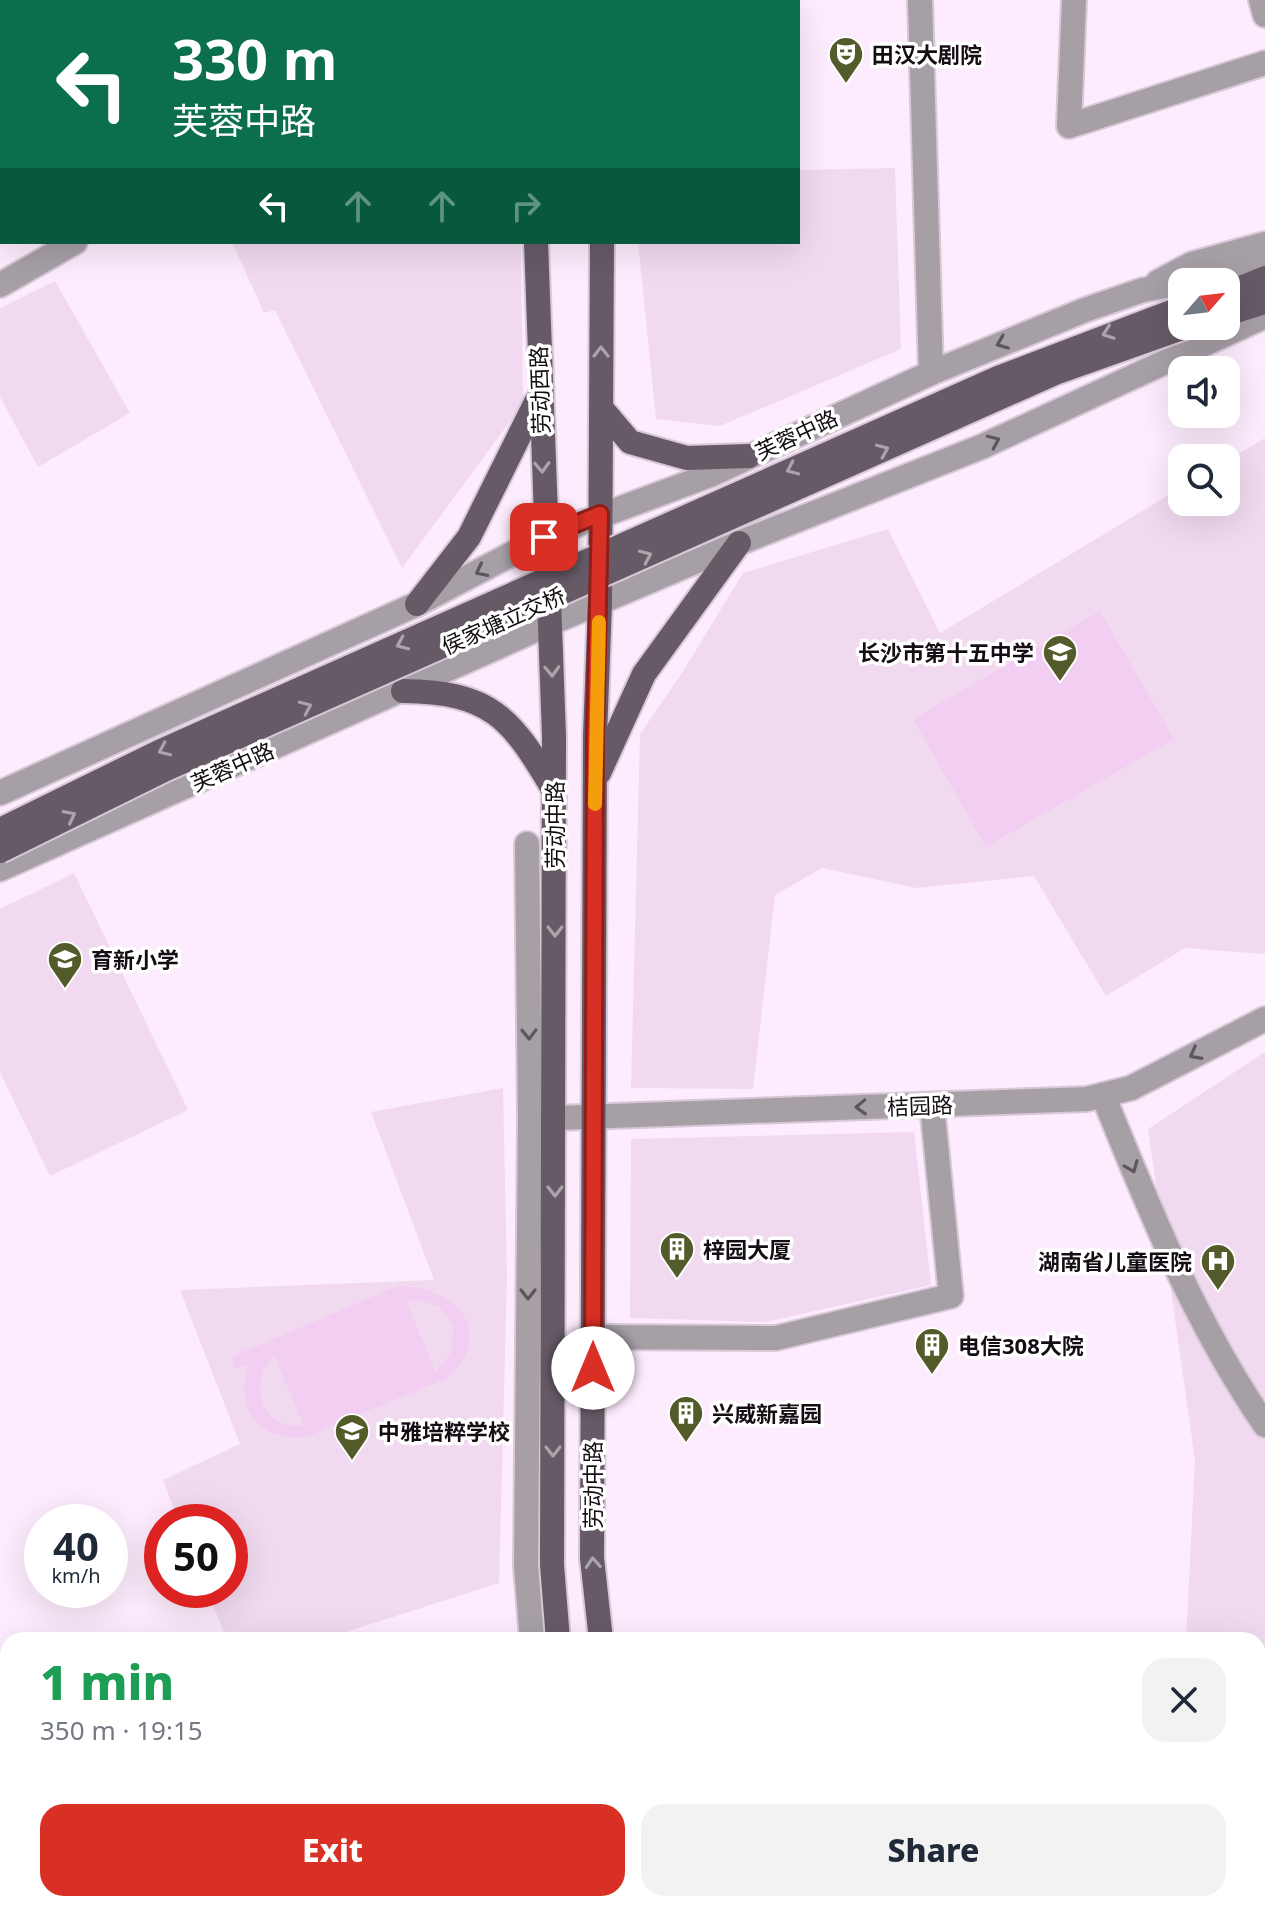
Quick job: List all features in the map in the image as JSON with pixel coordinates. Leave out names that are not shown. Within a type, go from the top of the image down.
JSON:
[{"type":"main road","name":"劳动西路","points":[[536,244],[544,537]]},
{"type":"main road","points":[[600,514],[602,244]]},
{"type":"main road","points":[[1240,288],[1265,278]]},
{"type":"main road","points":[[1240,310],[1265,302]]},
{"type":"main road","name":"侯家塘立交桥","points":[[0,830],[159,752],[955,396],[1089,340],[1168,313]]},
{"type":"main road","name":"侯家塘立交桥","points":[[0,851],[166,769],[1055,373],[1168,333]]},
{"type":"main road","points":[[417,604],[469,537],[539,396]]},
{"type":"main road","points":[[602,409],[630,442],[687,458],[749,456]]},
{"type":"main road","name":"劳动中路","points":[[600,514],[595,782],[592,1558],[600,1632]]},
{"type":"main road","name":"劳动中路","points":[[544,537],[551,623],[554,790],[556,1118],[552,1565],[557,1632]]},
{"type":"main road","points":[[595,782],[644,674],[739,543]]},
{"type":"main road","points":[[403,691],[467,696],[502,717],[528,746],[554,790]]},
{"type":"street","points":[[920,0],[931,373]]},
{"type":"street","points":[[1074,0],[1069,126],[1265,63]]},
{"type":"street","points":[[1261,0],[1265,15]]},
{"type":"street","points":[[0,285],[72,244]]},
{"type":"street","points":[[1143,290],[1192,264],[1265,244]]},
{"type":"street","name":"芙蓉中路","points":[[1240,270],[1265,265]]},
{"type":"street","name":"芙蓉中路","points":[[0,793],[417,604],[544,537],[710,475],[931,373],[1143,290],[1168,285]]},
{"type":"street","points":[[600,603],[739,543],[981,447],[1265,316]]},
{"type":"street","name":"芙蓉中路","points":[[0,869],[600,603]]},
{"type":"street","points":[[527,844],[530,1118],[526,1566],[531,1632]]},
{"type":"street","name":"桔园路","points":[[556,1118],[1087,1099],[1131,1088],[1265,1019]]},
{"type":"street","points":[[1103,1095],[1165,1246],[1235,1381],[1265,1425]]},
{"type":"street","points":[[593,1337],[776,1338],[951,1296],[932,1105]]},
{"type":"shaded area","points":[[895,168],[901,349],[720,426],[656,419],[638,244],[800,244],[800,170]]},
{"type":"shaded area","points":[[233,244],[521,244],[523,404],[402,568],[275,310],[264,313]]},
{"type":"shaded area","points":[[55,281],[130,413],[38,467],[0,397],[0,308]]},
{"type":"shaded area","name":"长沙市第十五中学","points":[[1265,438],[1265,954],[1185,948],[1106,996],[1034,876],[916,888],[822,868],[775,895],[753,1089],[631,1088],[640,734],[682,673],[743,573],[888,529],[940,633],[1168,495],[1168,516],[1240,516],[1240,453]]},
{"type":"shaded area","points":[[1100,611],[1174,739],[986,847],[913,719]]},
{"type":"shaded area","name":"育新小学","points":[[74,873],[188,1110],[50,1176],[0,1072],[0,909]]},
{"type":"shaded area","name":"湖南省儿童医院","points":[[1265,1052],[1265,1632],[1186,1632],[1195,1460],[1148,1129]]},
{"type":"shaded area","name":"中雅培粹学校","points":[[503,1088],[507,1277],[499,1583],[346,1632],[224,1632],[214,1608],[248,1608],[248,1504],[172,1504],[163,1480],[240,1444],[180,1290],[434,1280],[371,1112]]},
{"type":"shaded area","points":[[914,1132],[931,1285],[766,1322],[630,1318],[631,1139]]},
{"type":"shaded area","points":[[397,1286],[418,1288],[453,1303],[464,1315],[469,1329],[469,1345],[462,1361],[447,1378],[306,1437],[274,1434],[262,1428],[248,1408],[245,1395],[249,1364],[236,1369],[231,1357]],"holes":[[[418,1300],[439,1307],[453,1325],[452,1351],[436,1372],[406,1301]],[[275,1356],[303,1425],[277,1421],[268,1413],[263,1402],[260,1390],[262,1378]]]},
{"type":"slow traffic","points":[[595,804],[599,622]]},
{"type":"place","name":"田汉大剧院","points":[[846,85]]},
{"type":"place","name":"长沙市第十五中学","points":[[1060,683]]},
{"type":"place","name":"育新小学","points":[[65,990]]},
{"type":"place","name":"梓园大厦","points":[[677,1280]]},
{"type":"place","name":"湖南省儿童医院","points":[[1218,1292]]},
{"type":"place","name":"电信308大院","points":[[932,1376]]},
{"type":"place","name":"兴威新嘉园","points":[[686,1444]]},
{"type":"place","name":"中雅培粹学校","points":[[352,1462]]},
{"type":"route","points":[[544,537],[600,514],[595,736],[593,1368]]}]
